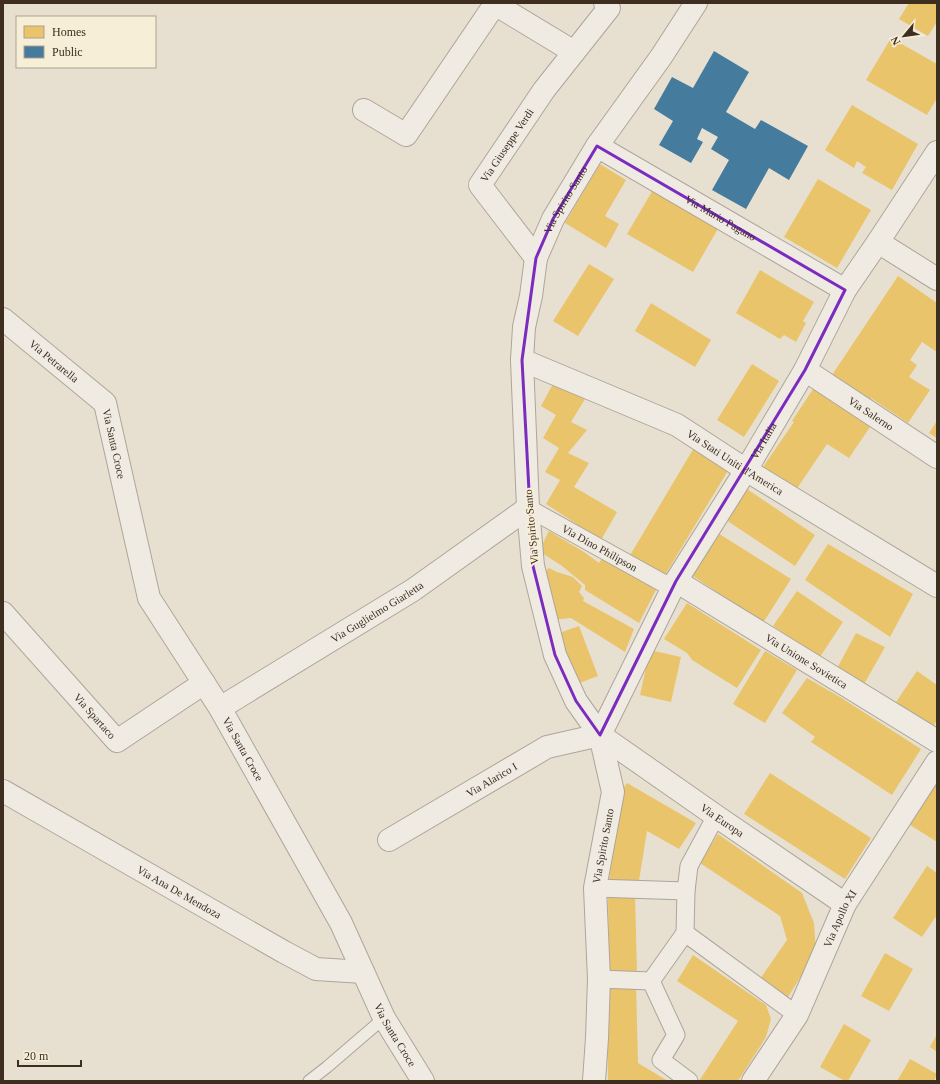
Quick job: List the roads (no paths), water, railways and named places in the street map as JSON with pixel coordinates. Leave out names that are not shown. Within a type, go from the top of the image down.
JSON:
[{"type":"street","name":"Via Giuseppe Verdi","points":[[536,258],[480,185],[544,90],[609,8],[605,3]]},
{"type":"street","name":"Via Spirito Santo","points":[[594,1081],[599,979],[595,888],[613,792],[600,735],[576,701],[555,656],[533,566],[528,508],[522,360],[524,327],[531,296],[536,258],[553,219],[597,146],[661,57],[696,3]]},
{"type":"street","points":[[364,110],[406,135],[494,4],[574,52]]},
{"type":"street","name":"Via Mario Pagano","points":[[597,146],[845,290]]},
{"type":"street","name":"Via Italia","points":[[600,735],[674,584],[746,470],[805,370],[845,290],[937,152]]},
{"type":"street","points":[[878,242],[937,279]]},
{"type":"street","name":"Via Petrarella","points":[[3,319],[104,403]]},
{"type":"street","name":"Via Stati Uniti d'America","points":[[522,360],[677,425],[746,470],[937,586]]},
{"type":"street","name":"Via Salerno","points":[[805,370],[937,457]]},
{"type":"street","name":"Via Santa Croce","points":[[104,403],[149,598],[220,708],[341,923],[384,1018],[423,1081]]},
{"type":"street","name":"Via Dino Philipson","points":[[528,508],[674,584]]},
{"type":"street","name":"Via Guglielmo Giarletta","points":[[220,708],[413,590],[528,508]]},
{"type":"street","name":"Via Unione Sovietica","points":[[674,584],[937,741]]},
{"type":"street","name":"Via Spartaco","points":[[3,613],[117,741],[204,684]]},
{"type":"street","name":"Via Europa","points":[[600,735],[845,904]]},
{"type":"street","name":"Via Alarico I","points":[[389,840],[547,747],[600,735]]},
{"type":"street","name":"Via Apollo XI","points":[[753,1081],[797,1015],[845,904],[937,762]]},
{"type":"street","name":"Via Ana De Mendoza","points":[[3,791],[290,956],[316,969],[363,972]]},
{"type":"street","points":[[651,982],[685,933],[686,891],[689,866],[716,816]]},
{"type":"street","points":[[595,888],[686,891]]},
{"type":"street","points":[[685,933],[797,1015]]},
{"type":"street","points":[[599,979],[651,982]]},
{"type":"street","points":[[651,982],[676,1035],[661,1060],[689,1081]]},
{"type":"lane","points":[[309,1081],[384,1018]]}]
